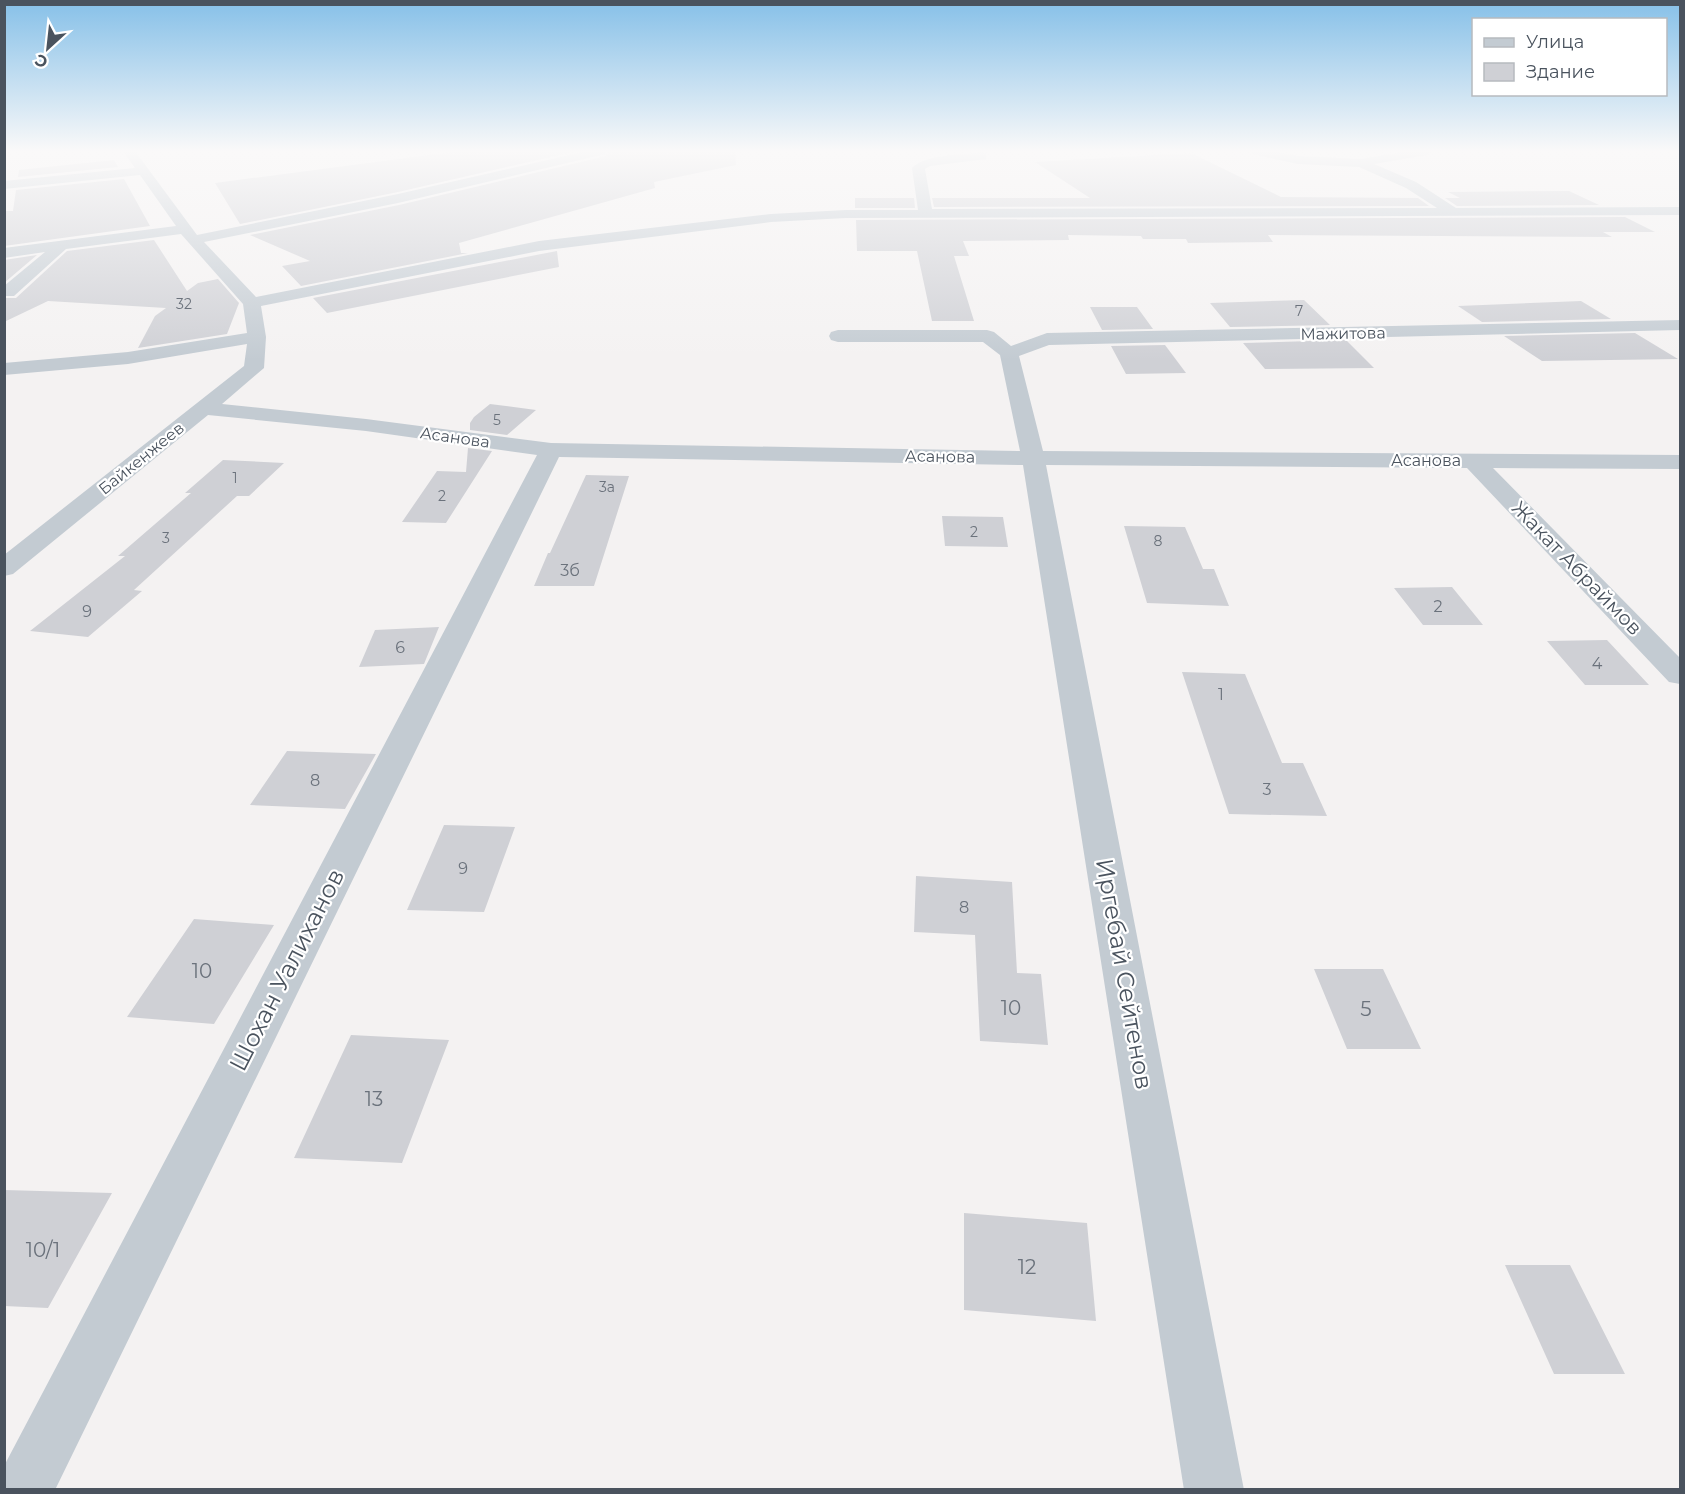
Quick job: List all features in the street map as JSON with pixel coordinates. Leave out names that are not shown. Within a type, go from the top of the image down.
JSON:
[{"type":"street","points":[[179,221],[252,303],[539,246],[748,221]]},
{"type":"street","points":[[4,253],[299,221]]},
{"type":"street","points":[[8,292],[60,247]]},
{"type":"street","name":"Байкенжеев","points":[[4,568],[254,368],[257,337],[252,303]]},
{"type":"street","name":"Мажитова","points":[[1009,353],[1047,339],[1680,325]]},
{"type":"street","points":[[838,336],[987,336],[1009,353],[1034,458]]},
{"type":"street","points":[[4,369],[128,358],[257,337]]},
{"type":"street","name":"Асанова","points":[[202,408],[366,425],[551,450],[1034,458],[1680,462]]},
{"type":"street","name":"Шохан Уалиханов","points":[[24,1490],[551,450]]},
{"type":"street","name":"Иргебай Сейтенов","points":[[1034,458],[1214,1490]]},
{"type":"street","name":"Жакат Абраймов","points":[[1473,460],[1680,675]]},
{"type":"building","points":[[4,221],[147,221],[150,226],[4,246]]},
{"type":"building","points":[[238,221],[256,221],[240,224]]},
{"type":"building","points":[[321,221],[538,221],[459,243],[461,253],[468,253],[301,286],[282,266],[310,261],[250,235]]},
{"type":"building","points":[[856,221],[1632,221],[1655,232],[1603,232],[1612,237],[1268,235],[1273,242],[1188,243],[1186,239],[1143,239],[1141,236],[1068,235],[1069,240],[963,241],[969,256],[954,256],[974,321],[932,321],[917,251],[857,251]]},
{"type":"building","points":[[154,240],[187,291],[198,283],[218,279],[239,303],[227,334],[138,348],[155,316],[166,308],[48,301],[4,322],[4,298],[16,298],[67,251]]},
{"type":"building","points":[[557,251],[559,267],[327,313],[313,298]]},
{"type":"building","points":[[37,255],[4,283],[4,260]]},
{"type":"building","points":[[1304,300],[1330,325],[1230,327],[1210,303]]},
{"type":"building","points":[[1581,301],[1611,319],[1482,322],[1458,306]]},
{"type":"building","points":[[1090,307],[1137,307],[1153,329],[1102,330]]},
{"type":"building","points":[[1635,333],[1678,359],[1542,361],[1504,336]]},
{"type":"building","points":[[1346,340],[1374,368],[1265,369],[1243,343]]},
{"type":"building","points":[[1165,345],[1186,373],[1126,374],[1111,346]]},
{"type":"building","points":[[490,404],[536,410],[507,435],[470,430],[470,423],[474,417]]},
{"type":"building","points":[[468,448],[492,451],[446,523],[402,522],[437,471],[466,472]]},
{"type":"building","points":[[223,460],[284,463],[249,496],[237,496],[134,590],[142,591],[88,637],[30,631],[125,556],[118,556],[191,493],[185,493]]},
{"type":"building","points":[[586,475],[629,476],[594,586],[534,586],[548,553]]},
{"type":"building","points":[[942,516],[1003,517],[1008,547],[945,546]]},
{"type":"building","points":[[1124,526],[1185,527],[1203,569],[1214,569],[1229,606],[1147,603]]},
{"type":"building","points":[[1452,587],[1483,625],[1423,625],[1394,588]]},
{"type":"building","points":[[439,627],[424,664],[359,667],[375,630]]},
{"type":"building","points":[[1607,640],[1649,685],[1585,685],[1547,641]]},
{"type":"building","points":[[1182,672],[1245,674],[1282,763],[1303,763],[1327,816],[1229,814]]},
{"type":"building","points":[[287,751],[376,754],[345,809],[250,805]]},
{"type":"building","points":[[444,825],[515,827],[484,912],[407,910]]},
{"type":"building","points":[[916,876],[1012,882],[1017,973],[1041,974],[1048,1045],[980,1041],[975,935],[914,932]]},
{"type":"building","points":[[194,919],[274,925],[214,1024],[127,1017]]},
{"type":"building","points":[[1314,969],[1383,969],[1421,1049],[1347,1049]]},
{"type":"building","points":[[351,1035],[449,1040],[402,1163],[294,1158]]},
{"type":"building","points":[[4,1190],[112,1193],[48,1308],[4,1306]]},
{"type":"building","points":[[964,1213],[1087,1223],[1096,1321],[964,1310]]},
{"type":"building","points":[[1505,1265],[1570,1265],[1625,1374],[1554,1374]]}]
